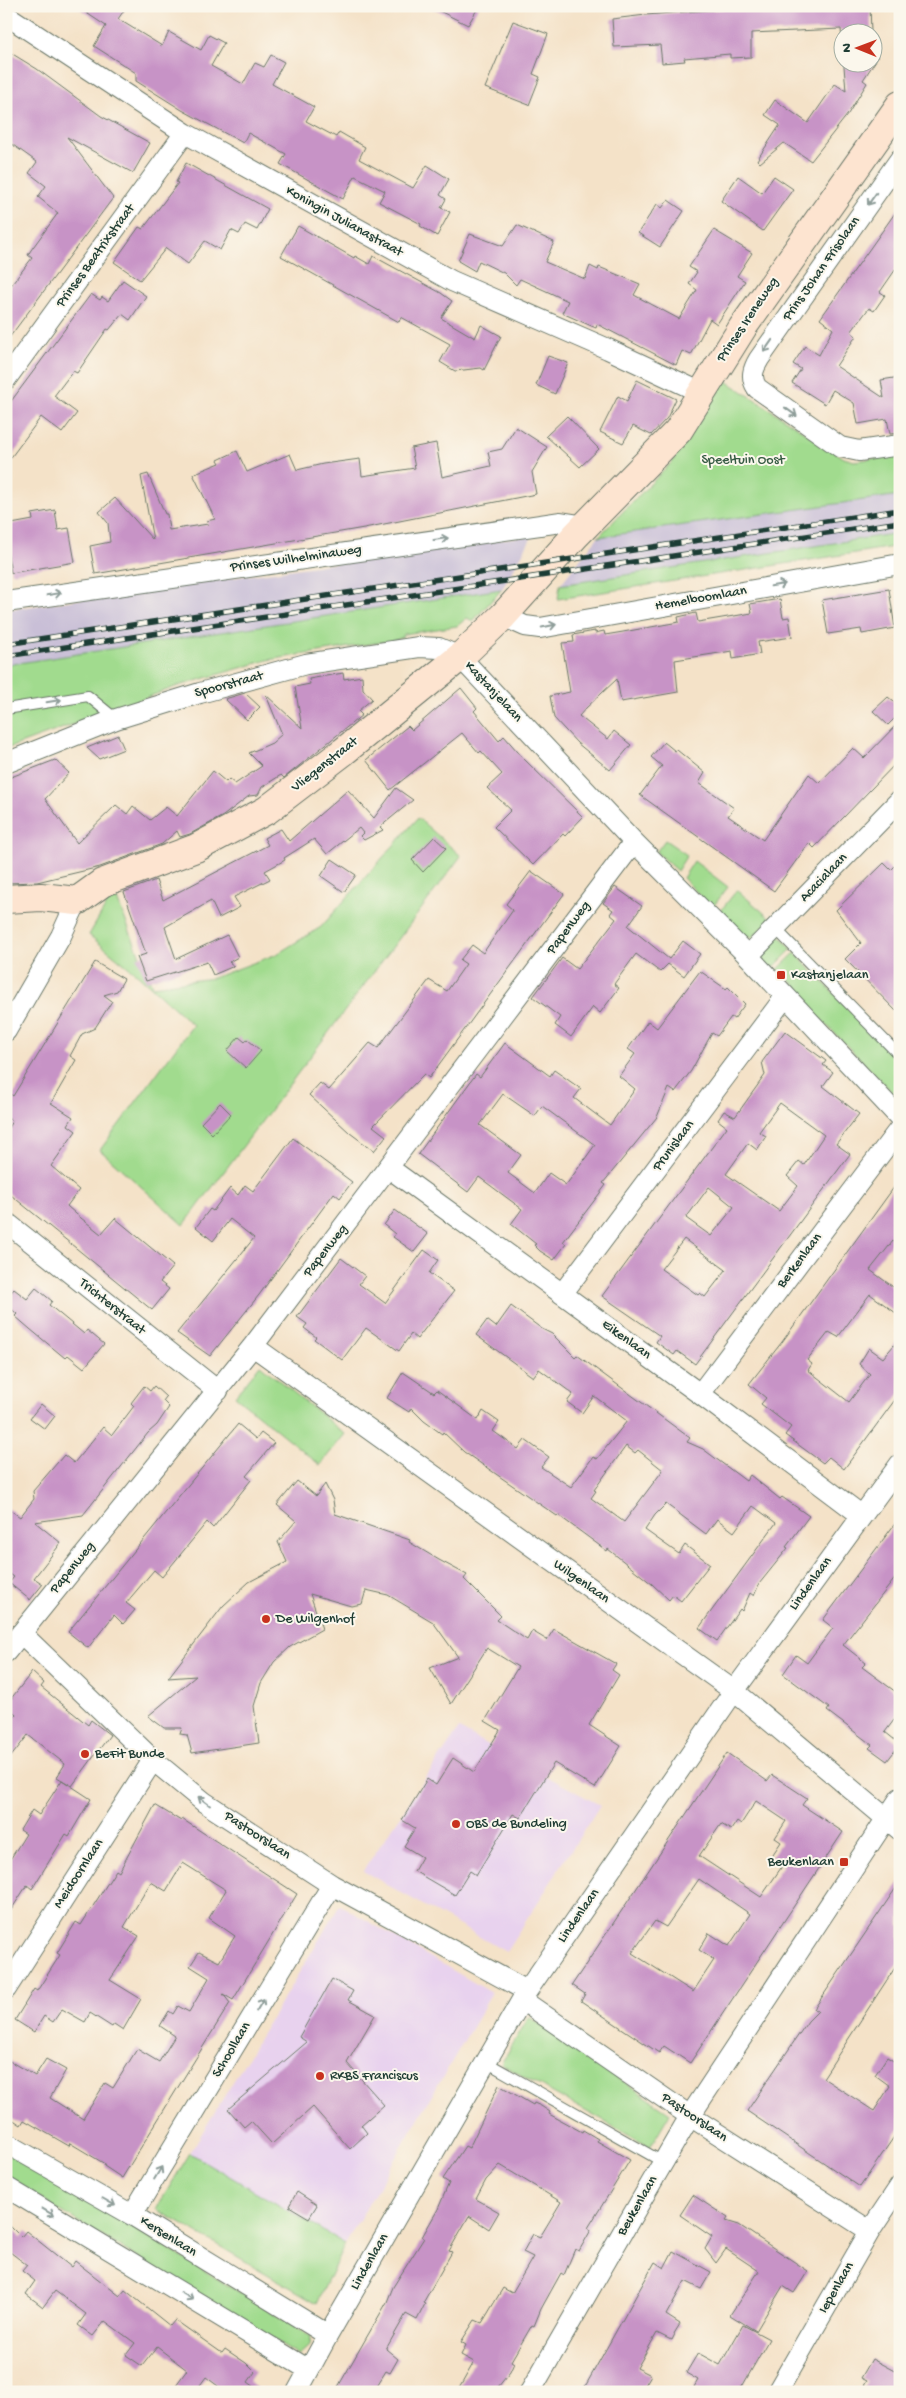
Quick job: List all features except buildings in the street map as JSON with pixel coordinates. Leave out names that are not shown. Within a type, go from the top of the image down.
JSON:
[{"type":"main road","name":"Prinses Ireneweg","points":[[586,526],[667,444],[702,393],[743,327],[900,105]]},
{"type":"main road","name":"Vliegenstraat","points":[[77,901],[102,883],[196,848],[267,810],[343,752],[460,657],[503,616],[586,526]]},
{"type":"main road","points":[[6,898],[41,896],[77,901]]},
{"type":"street","name":"Koningin Julianastraat","points":[[6,15],[186,133],[452,281],[599,345],[702,393]]},
{"type":"street","name":"Prinses Beatrixstraat","points":[[6,379],[186,133]]},
{"type":"street","name":"Prins Johan Frisolaan","points":[[900,159],[759,359],[754,368],[753,382],[757,388],[840,447],[859,451],[900,445]]},
{"type":"street","name":"Prinses Wilhelminaweg","points":[[6,602],[561,522],[586,526]]},
{"type":"street","name":"Hemelboomlaan","points":[[503,616],[525,626],[540,628],[900,564]]},
{"type":"street","name":"Spoorstraat","points":[[6,763],[116,719],[200,692],[306,664],[419,647],[440,648],[460,657]]},
{"type":"street","name":"Kastanjelaan","points":[[460,657],[634,842],[748,956],[900,1118]]},
{"type":"street","name":"Acacialaan","points":[[748,956],[900,800]]},
{"type":"street","name":"Papenweg","points":[[6,1652],[253,1346],[634,842]]},
{"type":"street","points":[[6,1031],[61,936],[77,901]]},
{"type":"street","name":"Prunislaan","points":[[562,1294],[785,997]]},
{"type":"street","name":"Berkenlaan","points":[[700,1394],[900,1128]]},
{"type":"street","name":"Eikenlaan","points":[[389,1168],[700,1394],[861,1515]]},
{"type":"street","name":"Trichterstraat","points":[[6,1222],[218,1391]]},
{"type":"street","name":"Wilgenlaan","points":[[253,1346],[734,1691],[893,1825]]},
{"type":"street","name":"Lindenlaan","points":[[297,2392],[328,2335],[525,1995],[734,1691],[900,1464]]},
{"type":"street","name":"Pastoorslaan","points":[[20,1633],[156,1762],[204,1802],[332,1885],[525,1995],[690,2116],[870,2231]]},
{"type":"street","name":"Meidoornlaan","points":[[6,1989],[156,1762]]},
{"type":"street","name":"Beukenlaan","points":[[530,2392],[690,2116],[893,1825],[900,1798]]},
{"type":"street","name":"Schoollaan","points":[[132,2215],[332,1885]]},
{"type":"street","name":"Kersenlaan","points":[[6,2143],[132,2215],[328,2335]]},
{"type":"street","name":"Iepenlaan","points":[[777,2392],[870,2231],[900,2186]]},
{"type":"street","points":[[6,2187],[309,2370]]},
{"type":"lane","points":[[6,708],[88,696],[116,719]]},
{"type":"lane","points":[[775,928],[900,1056]]},
{"type":"lane","points":[[486,2062],[663,2162]]},
{"type":"shaded area","points":[[900,495],[900,533],[560,585],[598,537]]},
{"type":"shaded area","points":[[533,535],[502,589],[6,665],[6,610]]},
{"type":"shaded area","points":[[459,1729],[600,1805],[506,1952],[363,1871]]},
{"type":"shaded area","points":[[340,1905],[492,1993],[345,2244],[190,2153]]},
{"type":"green space","name":"Speeltuin Oost","points":[[725,380],[844,458],[854,461],[900,455],[900,495],[598,537],[672,462]]},
{"type":"green space","points":[[900,533],[900,546],[558,599],[560,585]]},
{"type":"green space","points":[[502,589],[473,621],[467,618],[457,626],[404,634],[401,638],[395,640],[268,660],[178,686],[6,749],[6,665]]},
{"type":"green space","points":[[418,818],[461,856],[184,1225],[100,1150],[193,1025],[138,975],[89,935],[114,892],[152,986],[213,978],[277,954],[321,927]]},
{"type":"green space","points":[[665,840],[687,855],[677,871],[656,852]]},
{"type":"green space","points":[[694,861],[728,887],[712,908],[683,878]]},
{"type":"green space","points":[[737,890],[771,919],[753,937],[741,937],[718,914]]},
{"type":"green space","points":[[778,934],[792,949],[773,968],[763,963],[764,949]]},
{"type":"green space","points":[[795,953],[900,1062],[900,1100],[794,992],[798,988],[778,969]]},
{"type":"green space","points":[[260,1365],[345,1434],[320,1465],[235,1396]]},
{"type":"green space","points":[[529,2017],[670,2113],[650,2147],[501,2064]]},
{"type":"green space","points":[[6,2150],[311,2336],[310,2345],[299,2355],[6,2178]]},
{"type":"green space","points":[[190,2153],[345,2244],[317,2303],[156,2209]]},
{"type":"railway","points":[[6,644],[900,510]]},
{"type":"railway","points":[[6,656],[900,522]]},
{"type":"place","name":"Kastanjelaan","points":[[781,975]]},
{"type":"place","name":"De Wilgenhof","points":[[266,1619]]},
{"type":"place","name":"BeFit Bunde","points":[[85,1754]]},
{"type":"place","name":"OBS de Bundeling","points":[[456,1824]]},
{"type":"place","name":"Beukenlaan","points":[[844,1862]]},
{"type":"place","name":"RKBS Franciscus","points":[[320,2076]]}]
